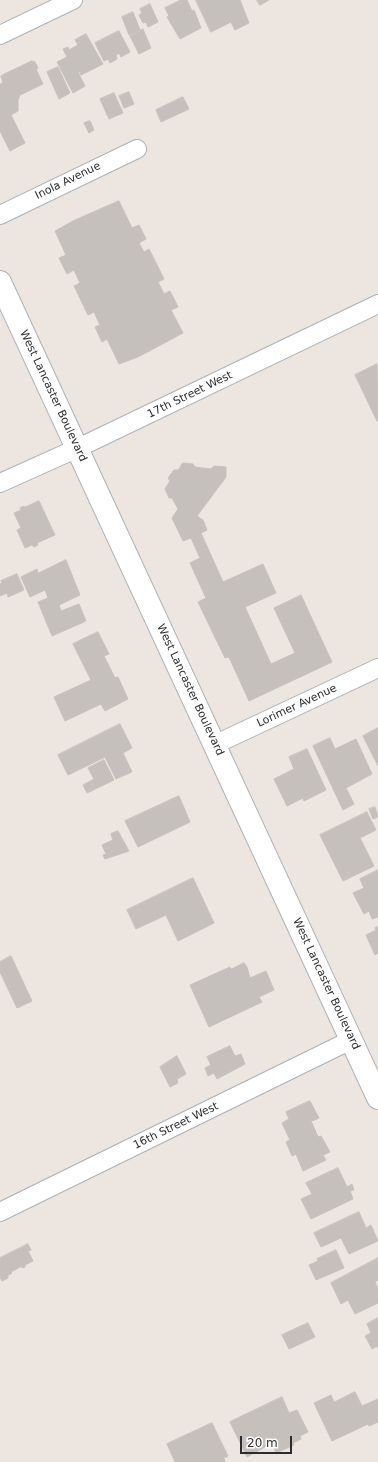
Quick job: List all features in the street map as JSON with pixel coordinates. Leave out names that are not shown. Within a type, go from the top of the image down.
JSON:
[{"type":"street","points":[[0,35],[73,0]]},
{"type":"street","name":"Inola Avenue","points":[[0,215],[137,149]]},
{"type":"street","name":"West Lancaster Boulevard","points":[[0,282],[216,744],[378,1098]]},
{"type":"street","name":"17th Street West","points":[[0,483],[78,448],[378,304]]},
{"type":"street","name":"Lorimer Avenue","points":[[216,744],[378,668]]},
{"type":"street","name":"16th Street West","points":[[0,1212],[351,1040]]},
{"type":"building","points":[[181,0],[187,0],[192,11],[194,10],[201,28],[180,39],[167,17],[169,16],[165,8]]},
{"type":"building","points":[[196,0],[240,0],[249,23],[235,30],[231,22],[211,32]]},
{"type":"building","points":[[257,0],[269,0],[260,5]]},
{"type":"building","points":[[150,4],[158,22],[148,27],[146,22],[143,23],[139,15],[142,13],[140,9]]},
{"type":"building","points":[[133,12],[140,30],[129,35],[122,17]]},
{"type":"building","points":[[143,29],[151,48],[139,54],[130,36]]},
{"type":"building","points":[[119,31],[130,52],[121,57],[119,53],[116,55],[117,59],[110,63],[108,59],[104,61],[95,43]]},
{"type":"building","points":[[86,34],[103,64],[81,75],[80,72],[78,72],[85,86],[73,93],[57,62],[67,57],[63,49],[68,47],[69,50],[78,45],[75,40]]},
{"type":"building","points":[[32,61],[35,62],[38,68],[36,69],[43,84],[20,95],[18,100],[18,111],[11,115],[25,143],[10,151],[0,131],[0,84],[3,83],[1,76]]},
{"type":"building","points":[[58,67],[70,93],[59,99],[47,72]]},
{"type":"building","points":[[129,92],[134,104],[124,108],[119,96]]},
{"type":"building","points":[[114,93],[123,113],[109,119],[100,99]]},
{"type":"building","points":[[183,97],[189,109],[161,122],[156,110]]},
{"type":"building","points":[[90,121],[94,130],[89,133],[84,123]]},
{"type":"building","points":[[119,201],[132,228],[139,225],[146,239],[139,243],[144,252],[149,249],[164,279],[158,282],[164,294],[170,291],[178,307],[171,310],[183,333],[138,357],[119,364],[107,339],[102,342],[95,327],[100,325],[94,312],[88,315],[74,286],[80,283],[74,270],[67,274],[59,258],[66,255],[55,231],[73,221]]},
{"type":"building","points":[[377,364],[378,421],[355,375]]},
{"type":"building","points":[[183,463],[193,464],[195,467],[211,469],[214,466],[226,467],[226,477],[197,516],[203,520],[207,530],[201,533],[223,582],[263,564],[276,593],[245,607],[271,664],[295,653],[274,608],[301,595],[332,662],[249,701],[229,657],[225,658],[198,602],[206,598],[190,563],[200,558],[191,538],[183,541],[172,518],[178,509],[172,498],[169,498],[165,489],[170,481],[168,478],[174,470],[178,470]]},
{"type":"building","points":[[39,501],[55,535],[37,543],[38,545],[34,547],[32,545],[25,548],[17,530],[21,528],[14,513],[21,510],[20,508],[24,506],[25,507]]},
{"type":"building","points":[[66,560],[80,595],[59,605],[61,611],[79,604],[86,621],[52,636],[38,602],[48,598],[45,590],[30,597],[21,577],[37,569],[38,573]]},
{"type":"building","points":[[17,574],[24,590],[8,597],[7,593],[0,596],[1,581]]},
{"type":"building","points":[[98,632],[109,654],[104,656],[115,678],[118,677],[128,699],[105,711],[101,704],[65,721],[54,697],[91,680],[73,644]]},
{"type":"building","points":[[120,724],[132,748],[123,753],[132,772],[116,779],[105,757],[68,775],[58,755]]},
{"type":"building","points":[[378,728],[378,766],[363,736]]},
{"type":"building","points":[[330,738],[335,749],[356,739],[372,774],[346,788],[354,804],[343,810],[313,746]]},
{"type":"building","points":[[307,749],[326,790],[304,801],[303,798],[287,806],[274,779],[294,769],[289,757]]},
{"type":"building","points":[[104,760],[114,780],[87,793],[83,785],[94,779],[88,768]]},
{"type":"building","points":[[179,796],[190,822],[138,847],[125,821]]},
{"type":"building","points":[[375,807],[378,817],[373,819],[369,809]]},
{"type":"building","points":[[367,812],[376,830],[360,838],[374,866],[343,881],[320,835]]},
{"type":"building","points":[[118,831],[129,851],[105,859],[103,855],[106,854],[102,845],[113,840],[111,834]]},
{"type":"building","points":[[378,870],[378,917],[372,919],[369,911],[364,914],[353,893],[364,888],[360,879]]},
{"type":"building","points":[[193,878],[214,923],[178,941],[166,915],[136,929],[127,910]]},
{"type":"building","points":[[378,927],[378,953],[375,955],[366,935],[376,930],[375,928]]},
{"type":"building","points":[[11,956],[32,1001],[17,1008],[0,972],[0,962]]},
{"type":"building","points":[[244,963],[247,967],[250,978],[266,971],[274,990],[259,997],[262,1002],[209,1027],[190,985],[230,967],[231,969]]},
{"type":"building","points":[[230,1046],[235,1056],[241,1054],[245,1064],[217,1079],[214,1073],[208,1076],[205,1068],[211,1065],[207,1057]]},
{"type":"building","points":[[177,1056],[186,1074],[177,1079],[178,1083],[170,1087],[160,1067]]},
{"type":"building","points":[[310,1101],[319,1118],[310,1122],[312,1123],[318,1137],[321,1136],[330,1152],[323,1155],[326,1160],[303,1171],[296,1154],[292,1156],[286,1142],[290,1140],[282,1123],[289,1119],[286,1112]]},
{"type":"building","points":[[338,1168],[347,1187],[352,1184],[354,1190],[350,1191],[353,1199],[311,1219],[301,1199],[312,1194],[306,1183]]},
{"type":"building","points":[[359,1212],[366,1228],[371,1225],[378,1241],[349,1254],[341,1238],[321,1247],[314,1233]]},
{"type":"building","points":[[28,1244],[31,1250],[28,1251],[33,1261],[25,1265],[25,1267],[22,1268],[22,1266],[11,1272],[12,1273],[9,1275],[8,1273],[8,1278],[2,1281],[0,1277],[0,1258]]},
{"type":"building","points":[[336,1250],[344,1268],[316,1280],[309,1265],[318,1261],[317,1259]]},
{"type":"building","points":[[378,1258],[378,1280],[375,1282],[378,1288],[378,1303],[355,1314],[348,1300],[341,1304],[331,1283]]},
{"type":"building","points":[[378,1318],[378,1348],[377,1346],[372,1349],[365,1336],[371,1333],[367,1324]]},
{"type":"building","points":[[308,1323],[315,1337],[289,1349],[282,1335]]},
{"type":"building","points":[[355,1392],[362,1406],[378,1399],[378,1422],[369,1426],[368,1424],[332,1441],[314,1403],[331,1395],[334,1402]]},
{"type":"building","points":[[282,1397],[289,1413],[297,1410],[308,1432],[300,1436],[301,1439],[293,1443],[294,1445],[276,1453],[272,1443],[247,1457],[230,1422]]},
{"type":"building","points":[[212,1423],[228,1456],[224,1458],[225,1462],[175,1462],[167,1444]]}]
